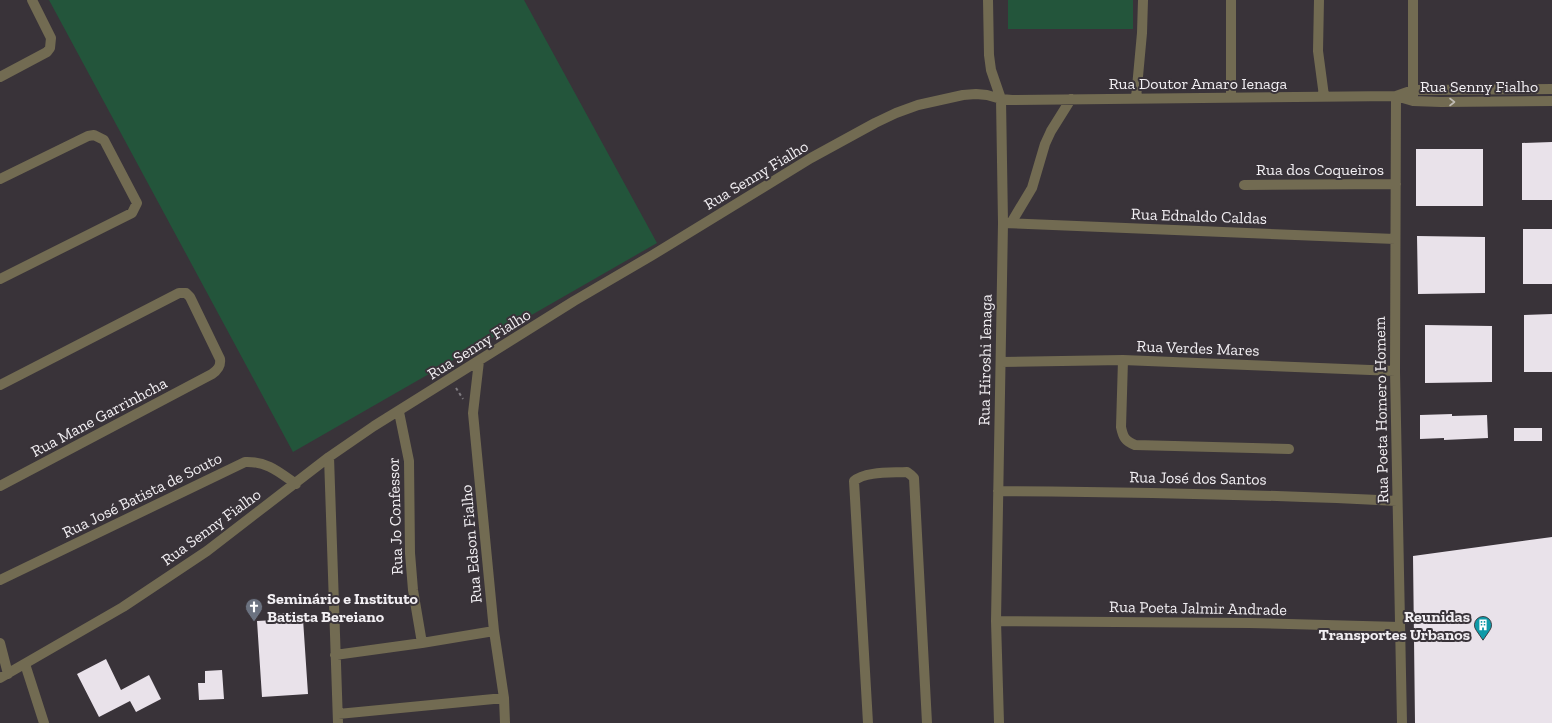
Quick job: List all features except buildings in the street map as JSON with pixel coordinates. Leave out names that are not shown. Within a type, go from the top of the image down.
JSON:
[{"type":"street","points":[[0,77],[47,52],[50,48],[51,38],[32,0]]},
{"type":"street","name":"Rua Hiroshi Ienaga","points":[[988,0],[989,55],[991,70],[1001,99],[1007,223],[1000,362],[996,621],[999,723]]},
{"type":"street","points":[[1136,98],[1142,33],[1143,0]]},
{"type":"street","points":[[1231,0],[1231,98]]},
{"type":"street","points":[[1319,0],[1318,51],[1324,96]]},
{"type":"street","points":[[1413,0],[1413,101]]},
{"type":"street","name":"Rua Senny Fialho","points":[[1396,96],[1413,90],[1552,88]]},
{"type":"street","name":"Rua Senny Fialho","points":[[4,676],[123,607],[207,551],[352,440],[399,412],[574,301],[652,256],[811,158],[875,123],[918,105],[964,95],[987,94],[1001,99]]},
{"type":"street","name":"Rua Doutor Amaro Ienaga","points":[[1001,99],[1396,96]]},
{"type":"street","name":"Rua Senny Fialho","points":[[1396,96],[1413,101],[1441,102],[1552,101]]},
{"type":"street","name":"Rua Poeta Homero Homem","points":[[1396,96],[1395,371],[1402,723]]},
{"type":"street","points":[[1007,223],[1032,188],[1045,144],[1051,131],[1071,99]]},
{"type":"street","points":[[0,179],[88,136],[99,137],[104,140],[135,197],[136,203],[132,213],[0,279]]},
{"type":"street","name":"Rua dos Coqueiros","points":[[1244,185],[1396,184]]},
{"type":"street","name":"Rua Ednaldo Caldas","points":[[1007,223],[1395,239]]},
{"type":"street","name":"Rua Mane Garrinhcha","points":[[0,385],[179,293],[186,293],[190,297],[221,364],[218,370],[212,374],[0,486]]},
{"type":"street","points":[[1123,360],[1121,427],[1123,437],[1128,442],[1135,445],[1289,449]]},
{"type":"street","name":"Rua Verdes Mares","points":[[1000,362],[1123,360],[1395,371]]},
{"type":"street","name":"Rua Edson Fialho","points":[[479,361],[473,413],[494,631],[504,698],[505,723]]},
{"type":"street","name":"Rua Jo Confessor","points":[[399,412],[404,429],[409,461],[410,553],[413,590],[422,643]]},
{"type":"street","points":[[329,457],[338,719],[504,698]]},
{"type":"street","name":"Rua José Batista de Souto","points":[[0,580],[245,462],[256,461],[267,465],[296,484]]},
{"type":"street","points":[[868,723],[854,481],[866,474],[907,472],[912,474],[914,478],[927,723]]},
{"type":"street","name":"Rua José dos Santos","points":[[998,491],[1279,495],[1397,501]]},
{"type":"street","name":"Rua Poeta Jalmir Andrade","points":[[996,621],[1249,623],[1400,627]]},
{"type":"street","points":[[335,655],[494,631]]},
{"type":"street","points":[[0,643],[4,676]]},
{"type":"street","points":[[25,664],[44,723]]},
{"type":"path","points":[[450,380],[473,413]]},
{"type":"green space","points":[[49,0],[524,0],[657,243],[293,452]]},
{"type":"green space","points":[[1008,0],[1133,0],[1133,29],[1008,29]]},
{"type":"place","name":"Seminário e Instituto Batista Bereiano","points":[[254,622]]},
{"type":"place","name":"Reunidas Transportes Urbanos","points":[[1483,640]]}]
